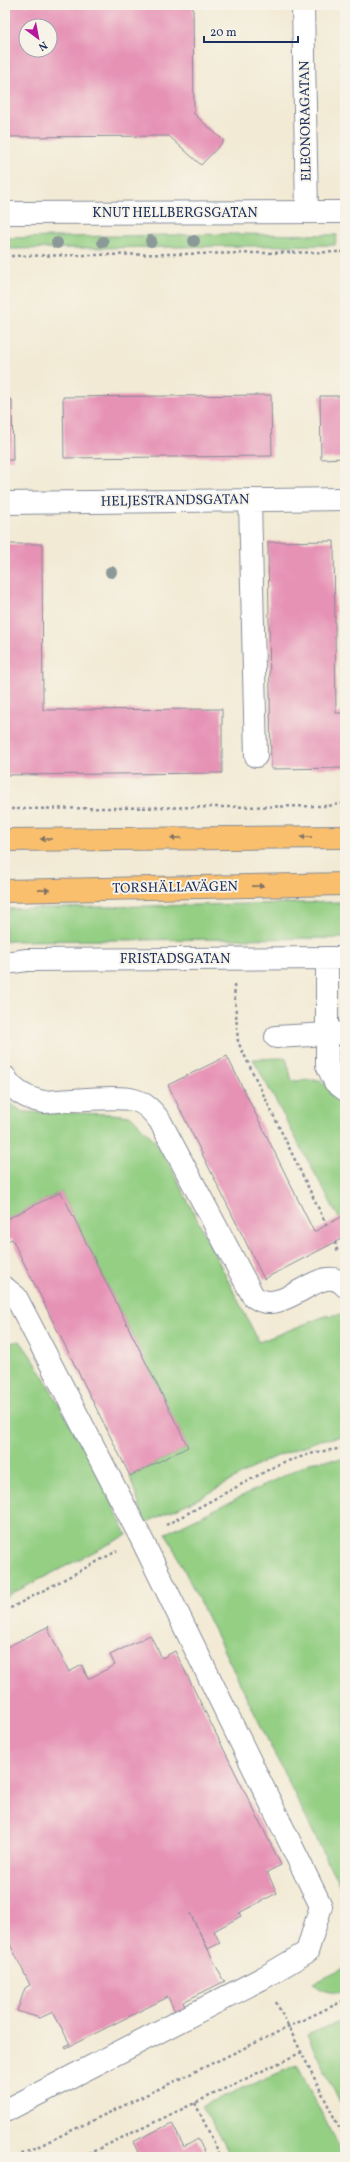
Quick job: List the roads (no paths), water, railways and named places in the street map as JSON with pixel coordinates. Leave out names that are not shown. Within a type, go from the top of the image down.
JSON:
[{"type":"main road","points":[[5,840],[345,837]]},
{"type":"main road","name":"TORSHÄLLAVÄGEN","points":[[5,891],[345,884]]},
{"type":"street","name":"ELEONORAGATAN","points":[[303,5],[307,212]]},
{"type":"street","name":"KNUT HELLBERGSGATAN","points":[[5,213],[345,212]]},
{"type":"street","name":"HELJESTRANDSGATAN","points":[[5,503],[345,499]]},
{"type":"street","points":[[250,500],[256,756]]},
{"type":"street","points":[[336,958],[336,1033],[329,1071],[335,1082],[345,1090]]},
{"type":"street","name":"FRISTADSGATAN","points":[[5,963],[27,960],[336,958]]},
{"type":"street","points":[[276,1037],[336,1033]]},
{"type":"street","points":[[5,1077],[20,1093],[44,1102],[123,1099],[144,1104],[160,1121],[253,1296],[261,1303],[269,1304],[281,1300],[321,1280],[332,1278],[340,1281],[345,1286]]},
{"type":"street","points":[[5,1288],[16,1297],[141,1538],[321,1906],[307,1952],[263,1978],[5,2112]]}]
